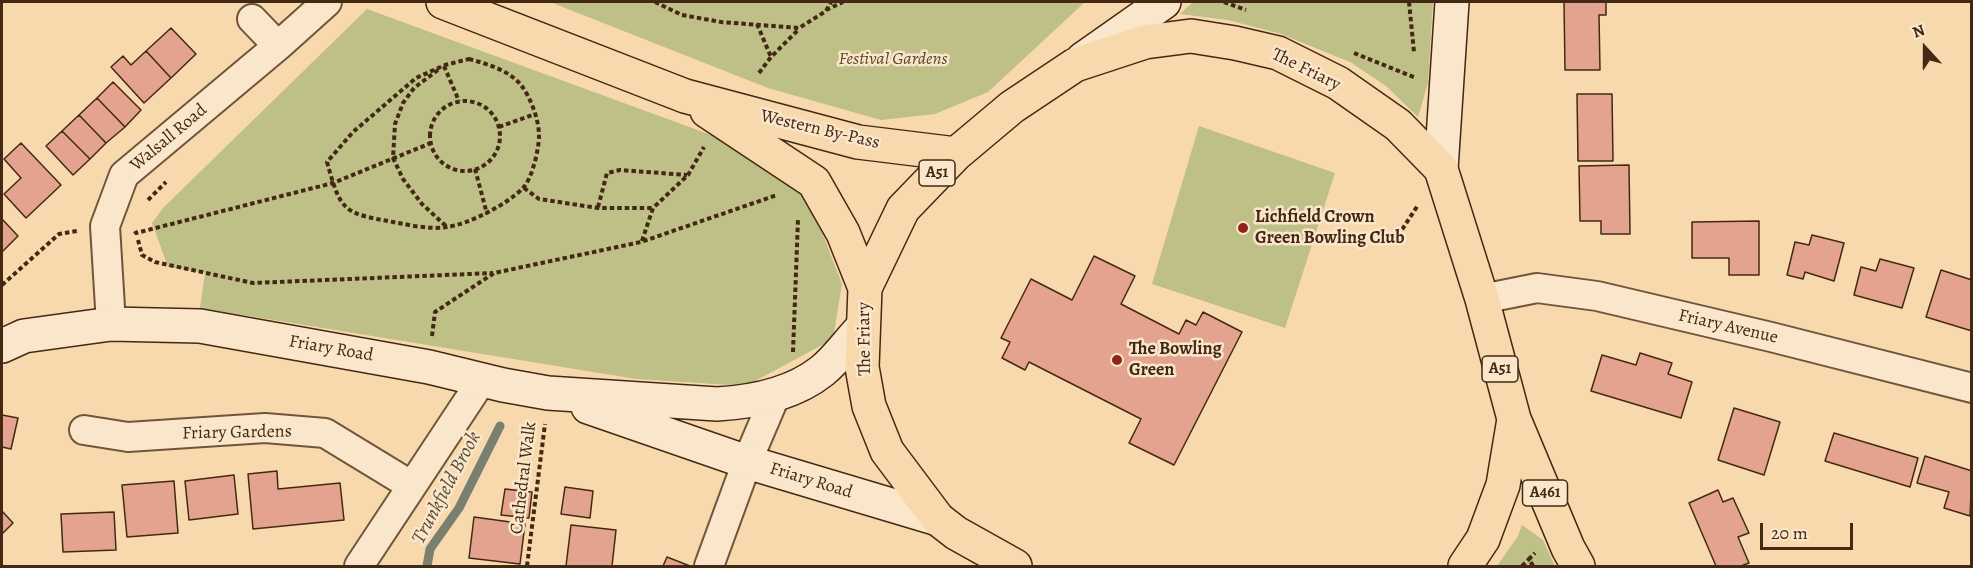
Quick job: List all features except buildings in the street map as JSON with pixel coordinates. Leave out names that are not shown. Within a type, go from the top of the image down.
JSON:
[{"type":"highway","name":"Western By-Pass","points":[[442,2],[685,96],[858,142],[956,154]]},
{"type":"highway","name":"The Friary","points":[[1015,567],[956,533],[938,519],[887,451],[869,406],[862,367],[865,288],[903,209],[956,154],[1012,107],[1075,65],[1145,42],[1191,36],[1278,53],[1338,83],[1398,125],[1441,169],[1482,299],[1514,419],[1578,567]]},
{"type":"highway","name":"Western By-Pass","points":[[685,96],[806,185],[843,233],[865,288]]},
{"type":"highway","name":"The Friary","points":[[1465,567],[1483,539],[1503,485],[1514,419]]},
{"type":"street","name":"Walsall Road","points":[[111,324],[105,226],[124,175],[327,2]]},
{"type":"street","name":"The Friary","points":[[1075,65],[1164,2]]},
{"type":"street","name":"The Friary","points":[[1441,169],[1452,2]]},
{"type":"street","points":[[252,19],[278,46]]},
{"type":"street","name":"Friary Avenue","points":[[1482,299],[1537,288],[1597,296],[1971,388]]},
{"type":"street","points":[[2,346],[24,336],[111,324]]},
{"type":"street","name":"Friary Road","points":[[111,324],[200,326],[429,367],[548,393],[717,404],[744,403],[784,391],[822,371],[863,327]]},
{"type":"street","points":[[358,567],[482,380]]},
{"type":"street","points":[[709,567],[747,462],[784,391]]},
{"type":"street","name":"Friary Road","points":[[548,393],[747,462],[938,519]]},
{"type":"street","name":"Friary Gardens","points":[[84,430],[129,437],[265,428],[325,434],[412,486]]},
{"type":"path","points":[[655,2],[682,15],[721,22],[799,28]]},
{"type":"path","points":[[826,11],[831,2]]},
{"type":"path","points":[[759,73],[799,28],[843,2]]},
{"type":"path","points":[[1409,2],[1414,56]]},
{"type":"path","points":[[757,24],[771,57]]},
{"type":"path","points":[[470,59],[496,67],[520,84],[535,114],[539,137],[532,171],[524,188],[487,214],[447,227],[416,226],[355,214],[340,202],[327,162],[353,132],[416,78],[445,65],[470,59]]},
{"type":"path","points":[[445,65],[459,101]]},
{"type":"path","points":[[445,65],[414,88],[403,103],[394,124],[393,159],[403,179],[422,204],[447,227]]},
{"type":"path","points":[[1416,67],[1417,78]]},
{"type":"path","points":[[459,101],[472,101],[484,106],[494,116],[499,127],[499,140],[495,153],[487,163],[475,169],[461,170],[447,166],[436,156],[431,143],[430,129],[436,116],[446,106],[459,101]]},
{"type":"path","points":[[499,127],[535,114]]},
{"type":"path","points":[[136,234],[333,183],[431,143]]},
{"type":"path","points":[[641,242],[653,208],[688,175],[706,144]]},
{"type":"path","points":[[475,169],[487,214]]},
{"type":"path","points":[[598,208],[607,173],[620,170],[688,175]]},
{"type":"path","points":[[2,285],[59,234],[105,226],[130,217],[142,255],[155,262],[253,283],[494,273],[641,242],[806,185],[784,391]]},
{"type":"path","points":[[524,188],[539,199],[598,208],[653,208]]},
{"type":"path","points":[[429,367],[435,312],[494,273]]},
{"type":"path","name":"Cathedral Walk","points":[[527,567],[548,393]]},
{"type":"path","points":[[1522,567],[1529,559]]},
{"type":"green space","name":"Festival Gardens","points":[[550,2],[1085,2],[988,92],[935,114],[881,120],[768,88]]},
{"type":"green space","points":[[1193,2],[1433,2],[1428,83],[1418,117],[1386,86],[1350,62],[1281,34],[1228,20],[1180,14]]},
{"type":"green space","points":[[367,9],[755,151],[811,204],[842,284],[833,339],[746,386],[636,379],[200,308],[205,273],[168,267],[152,223],[163,208]]},
{"type":"green space","name":"Lichfield Crown Green Bowling Club","points":[[1199,126],[1335,173],[1285,328],[1152,284]]},
{"type":"green space","points":[[1522,525],[1543,540],[1555,566],[1497,566],[1518,536]]},
{"type":"waterway","name":"Trunkfield Brook","points":[[427,566],[430,549],[459,508],[500,426]]},
{"type":"place","name":"Lichfield Crown Green Bowling Club","points":[[1243,228]]},
{"type":"place","name":"The Bowling Green","points":[[1117,360]]}]
